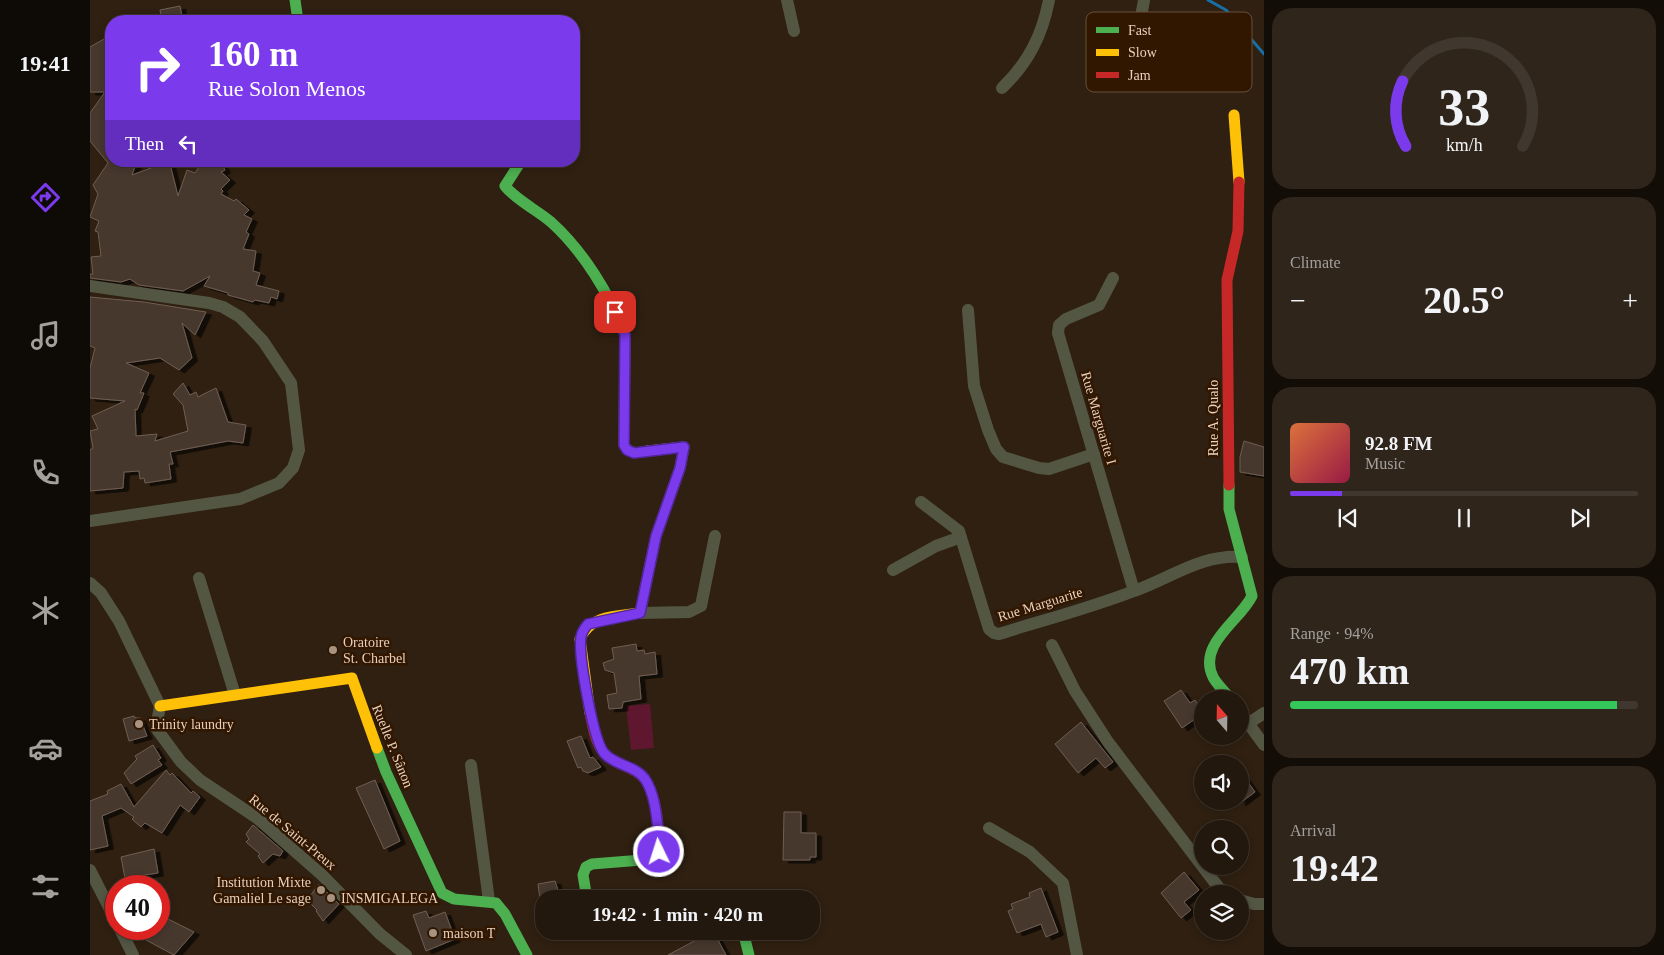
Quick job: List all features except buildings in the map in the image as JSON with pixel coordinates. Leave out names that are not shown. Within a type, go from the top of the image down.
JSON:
[{"type":"street","points":[[295,0],[297,15]]},
{"type":"street","points":[[787,0],[794,31]]},
{"type":"street","points":[[1002,88],[1019,72],[1035,46],[1045,22],[1049,0]]},
{"type":"street","name":"Rue A. Qualo","points":[[1224,690],[1213,675],[1210,659],[1211,648],[1216,638],[1248,607],[1252,596],[1229,509],[1227,280],[1238,231],[1240,195],[1238,144],[1234,115]]},
{"type":"street","points":[[517,167],[505,186],[557,228],[584,263],[621,322],[625,335],[624,445],[627,450],[634,453],[684,447],[680,468],[656,536],[640,613]]},
{"type":"street","name":"Rue Marguarite I","points":[[1114,278],[1099,305],[1066,319],[1059,325],[1058,333],[1134,591]]},
{"type":"street","points":[[90,286],[209,302],[240,317],[262,341],[292,383],[299,450],[293,468],[279,483],[240,499],[90,521]]},
{"type":"street","points":[[968,310],[974,386],[982,414],[1003,457],[1049,469],[1094,454]]},
{"type":"street","name":"Rue Marguarite","points":[[921,502],[954,526],[961,538],[989,629],[999,634],[1134,591],[1206,559],[1224,556],[1242,557]]},
{"type":"street","points":[[585,890],[583,875],[586,867],[592,864],[645,860],[655,856],[660,846],[653,801],[645,779],[634,770],[616,763],[600,747],[593,728],[580,650],[582,630],[588,624],[640,613],[688,612],[701,606],[714,536]]},
{"type":"street","points":[[893,570],[936,546],[961,538]]},
{"type":"street","points":[[199,578],[235,695]]},
{"type":"street","points":[[90,583],[101,593],[118,621],[160,706]]},
{"type":"street","points":[[1052,645],[1075,691],[1108,742],[1217,885]]},
{"type":"street","name":"Ruelle P. Sânon","points":[[160,706],[192,703],[352,678],[386,772],[442,893],[454,899],[489,902]]},
{"type":"street","name":"Rue de Saint-Preux","points":[[160,706],[156,728],[181,762],[200,780],[257,818],[322,874],[380,934],[406,955]]},
{"type":"street","points":[[1249,722],[1264,712]]},
{"type":"street","points":[[1249,724],[1264,745]]},
{"type":"street","points":[[471,764],[489,902],[496,903],[505,914],[527,955]]},
{"type":"street","points":[[989,828],[1030,852],[1063,883],[1077,955]]},
{"type":"street","points":[[90,870],[105,899]]},
{"type":"street","points":[[1249,903],[1264,904]]},
{"type":"street","points":[[126,940],[133,955]]},
{"type":"street","points":[[745,940],[748,955]]},
{"type":"shaded area","points":[[650,704],[654,748],[631,750],[626,706]]},
{"type":"waterway","points":[[1208,0],[1228,12]]},
{"type":"waterway","points":[[1252,40],[1264,54]]},
{"type":"traffic: fast","points":[[295,0],[297,15]]},
{"type":"traffic: fast","points":[[517,167],[505,186],[563,233],[585,260],[612,304],[625,335],[624,445],[632,452],[648,451]]},
{"type":"traffic: fast","points":[[1223,690],[1213,677],[1210,665],[1211,654],[1215,643],[1252,596],[1229,509],[1229,485]]},
{"type":"traffic: fast","points":[[377,748],[386,772],[442,893],[454,899],[496,903],[505,914],[527,955]]},
{"type":"traffic: fast","points":[[586,890],[583,875],[586,867],[592,864],[642,860]]},
{"type":"traffic: fast","points":[[745,940],[749,955]]},
{"type":"traffic: slow","points":[[1234,115],[1239,182]]},
{"type":"traffic: slow","points":[[590,713],[580,639],[590,625],[597,621],[614,616],[640,613],[656,536],[680,468],[684,447],[648,451]]},
{"type":"traffic: slow","points":[[160,706],[352,678],[377,748]]},
{"type":"traffic: jam","points":[[1229,485],[1227,280],[1238,231],[1239,182]]},
{"type":"traffic: jam","points":[[590,713],[596,739],[604,753],[613,760],[639,773],[648,784],[655,804],[658,839],[655,856],[642,860]]},
{"type":"place","name":"Oratoire St. Charbel","points":[[333,650]]},
{"type":"place","name":"Trinity laundry","points":[[139,724]]},
{"type":"place","name":"Institution Mixte Gamaliel Le sage","points":[[321,890]]},
{"type":"place","name":"INSMIGALEGA","points":[[331,898]]},
{"type":"place","name":"maison T","points":[[433,933]]},
{"type":"route","points":[[615,312],[621,322],[625,335],[624,445],[627,450],[634,453],[684,447],[683,459],[656,536],[640,613],[593,621],[588,624],[582,630],[580,650],[593,728],[600,747],[616,763],[634,770],[645,779],[653,801],[660,846],[659,852]]}]
